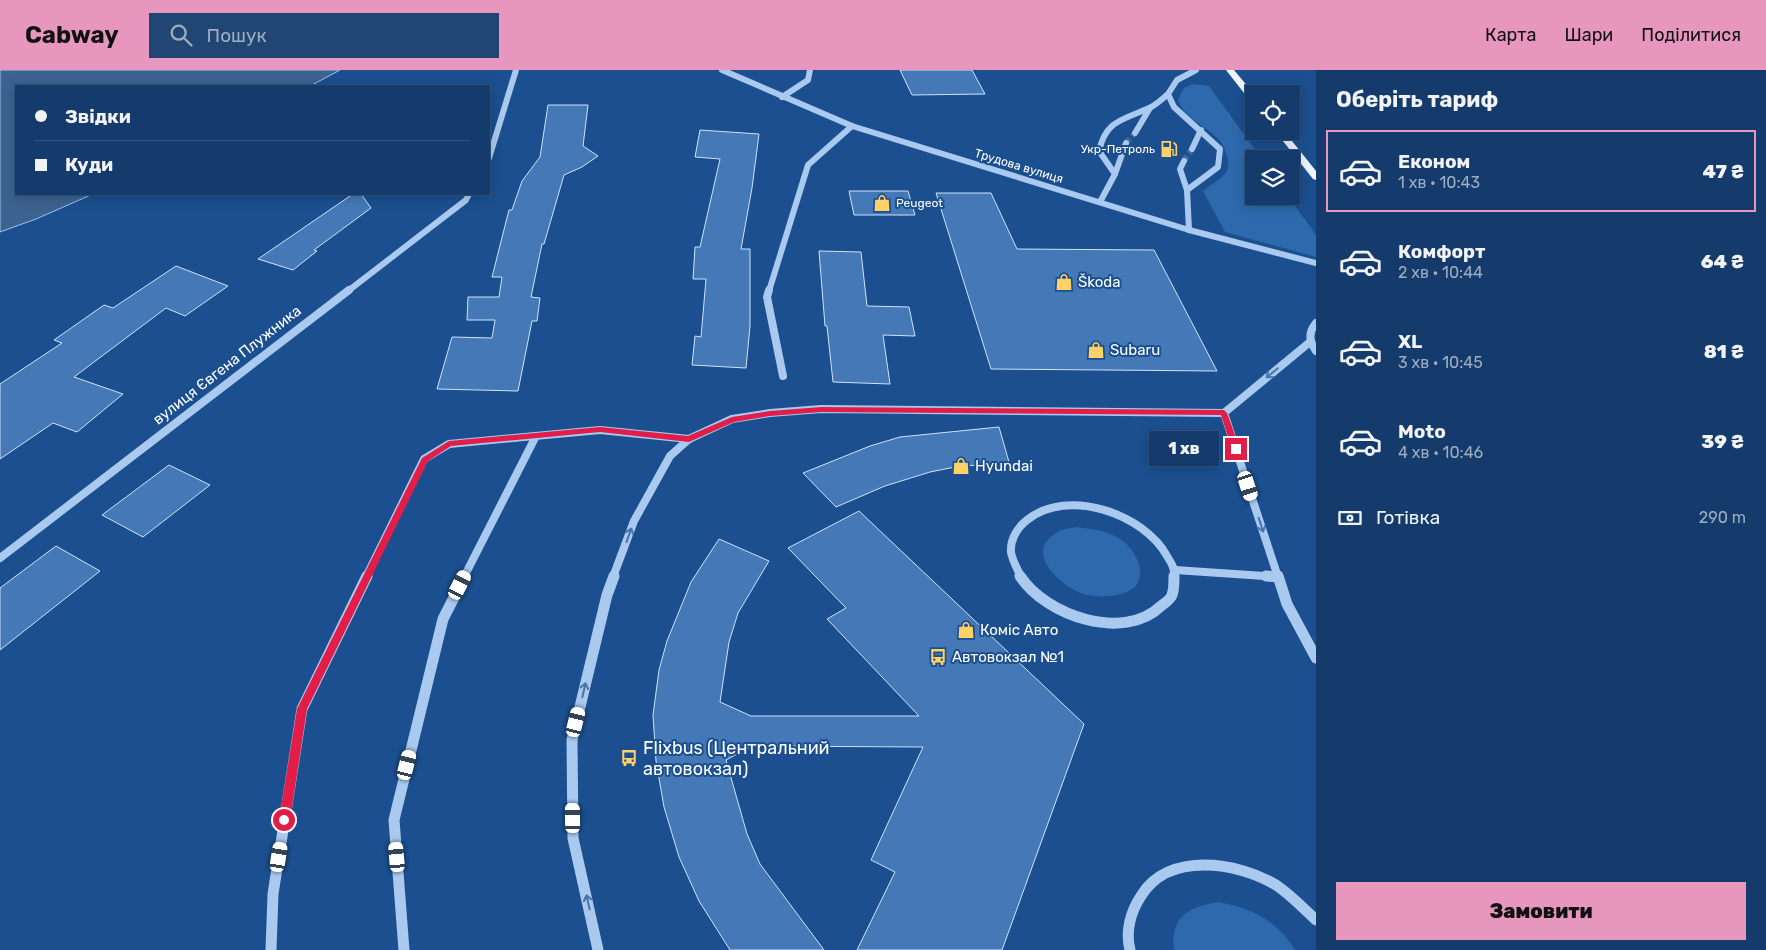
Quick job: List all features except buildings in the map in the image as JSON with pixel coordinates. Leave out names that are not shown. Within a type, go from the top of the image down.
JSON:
[{"type":"main road","points":[[1230,70],[1245,89]]},
{"type":"main road","points":[[1286,140],[1316,177]]},
{"type":"street","points":[[490,155],[516,70]]},
{"type":"street","name":"Трудова вулиця","points":[[722,70],[852,126],[1189,230],[1316,263]]},
{"type":"street","points":[[782,97],[808,80],[810,70]]},
{"type":"street","points":[[1115,174],[1098,150],[1100,139],[1114,121],[1150,108],[1168,94],[1177,80],[1196,70]]},
{"type":"street","points":[[1168,94],[1174,107],[1220,149],[1218,167],[1187,190]]},
{"type":"street","points":[[1135,133],[1150,108]]},
{"type":"street","points":[[783,376],[767,298],[808,165],[852,126]]},
{"type":"street","points":[[1192,149],[1201,130]]},
{"type":"street","points":[[1100,202],[1115,174],[1126,143]]},
{"type":"street","points":[[1184,161],[1180,169],[1187,190],[1189,230]]},
{"type":"street","name":"вулиця Євгена Плужника","points":[[0,558],[466,200],[469,195]]},
{"type":"street","points":[[598,950],[573,838],[572,740],[607,596],[634,521],[670,456],[689,439],[732,420],[770,413],[821,409],[1224,413],[1310,342],[1314,326]]},
{"type":"street","points":[[1310,342],[1316,351]]},
{"type":"street","points":[[1224,413],[1287,604],[1316,658]]},
{"type":"street","points":[[271,950],[273,894],[302,709],[424,459],[449,444],[600,430],[689,439]]},
{"type":"street","points":[[404,950],[394,820],[443,618],[536,436]]},
{"type":"street","points":[[1067,505],[1102,509],[1135,523],[1161,544],[1175,570],[1172,596],[1152,615],[1120,623],[1091,620],[1081,618],[1046,602],[1021,578],[1011,552],[1017,528],[1037,512],[1067,505]]},
{"type":"street","points":[[1175,570],[1278,577]]},
{"type":"street","points":[[1130,950],[1132,909],[1150,882],[1180,866],[1219,865],[1260,877],[1299,902],[1316,920]]},
{"type":"shaded area","points":[[0,70],[340,70],[312,85],[15,85],[15,195],[91,195],[36,219],[0,232]]},
{"type":"shaded area","points":[[1193,84],[1209,86],[1245,136],[1245,140],[1248,140],[1255,150],[1245,150],[1245,205],[1294,205],[1316,235],[1316,257],[1225,232],[1203,191],[1225,174],[1228,168],[1228,160],[1220,141],[1191,118],[1182,107],[1178,100],[1184,88]]},
{"type":"shaded area","points":[[1077,527],[1097,530],[1117,537],[1132,550],[1140,567],[1140,576],[1131,590],[1113,596],[1087,595],[1067,585],[1049,568],[1044,559],[1043,549],[1048,540],[1060,531]]},
{"type":"shaded area","points":[[1218,902],[1241,908],[1262,917],[1280,931],[1295,950],[1174,950],[1175,929],[1184,915],[1190,910]]},
{"type":"tunnel","points":[[1126,143],[1135,133]]},
{"type":"tunnel","points":[[1184,161],[1192,149]]},
{"type":"place","name":"Укр-Петроль","points":[[1169,149]]},
{"type":"place","name":"Peugeot","points":[[882,203]]},
{"type":"place","name":"Škoda","points":[[1064,282]]},
{"type":"place","name":"Subaru","points":[[1096,350]]},
{"type":"place","name":"Hyundai","points":[[961,466]]},
{"type":"place","name":"Коміс Авто","points":[[966,630]]},
{"type":"place","name":"Автовокзал №1","points":[[938,657]]},
{"type":"place","name":"Flixbus (Центральний автовокзал)","points":[[629,758]]},
{"type":"route","points":[[284,820],[302,709],[424,459],[449,444],[600,430],[635,432],[689,439],[732,420],[770,413],[821,409],[1224,413],[1236,449]]}]
